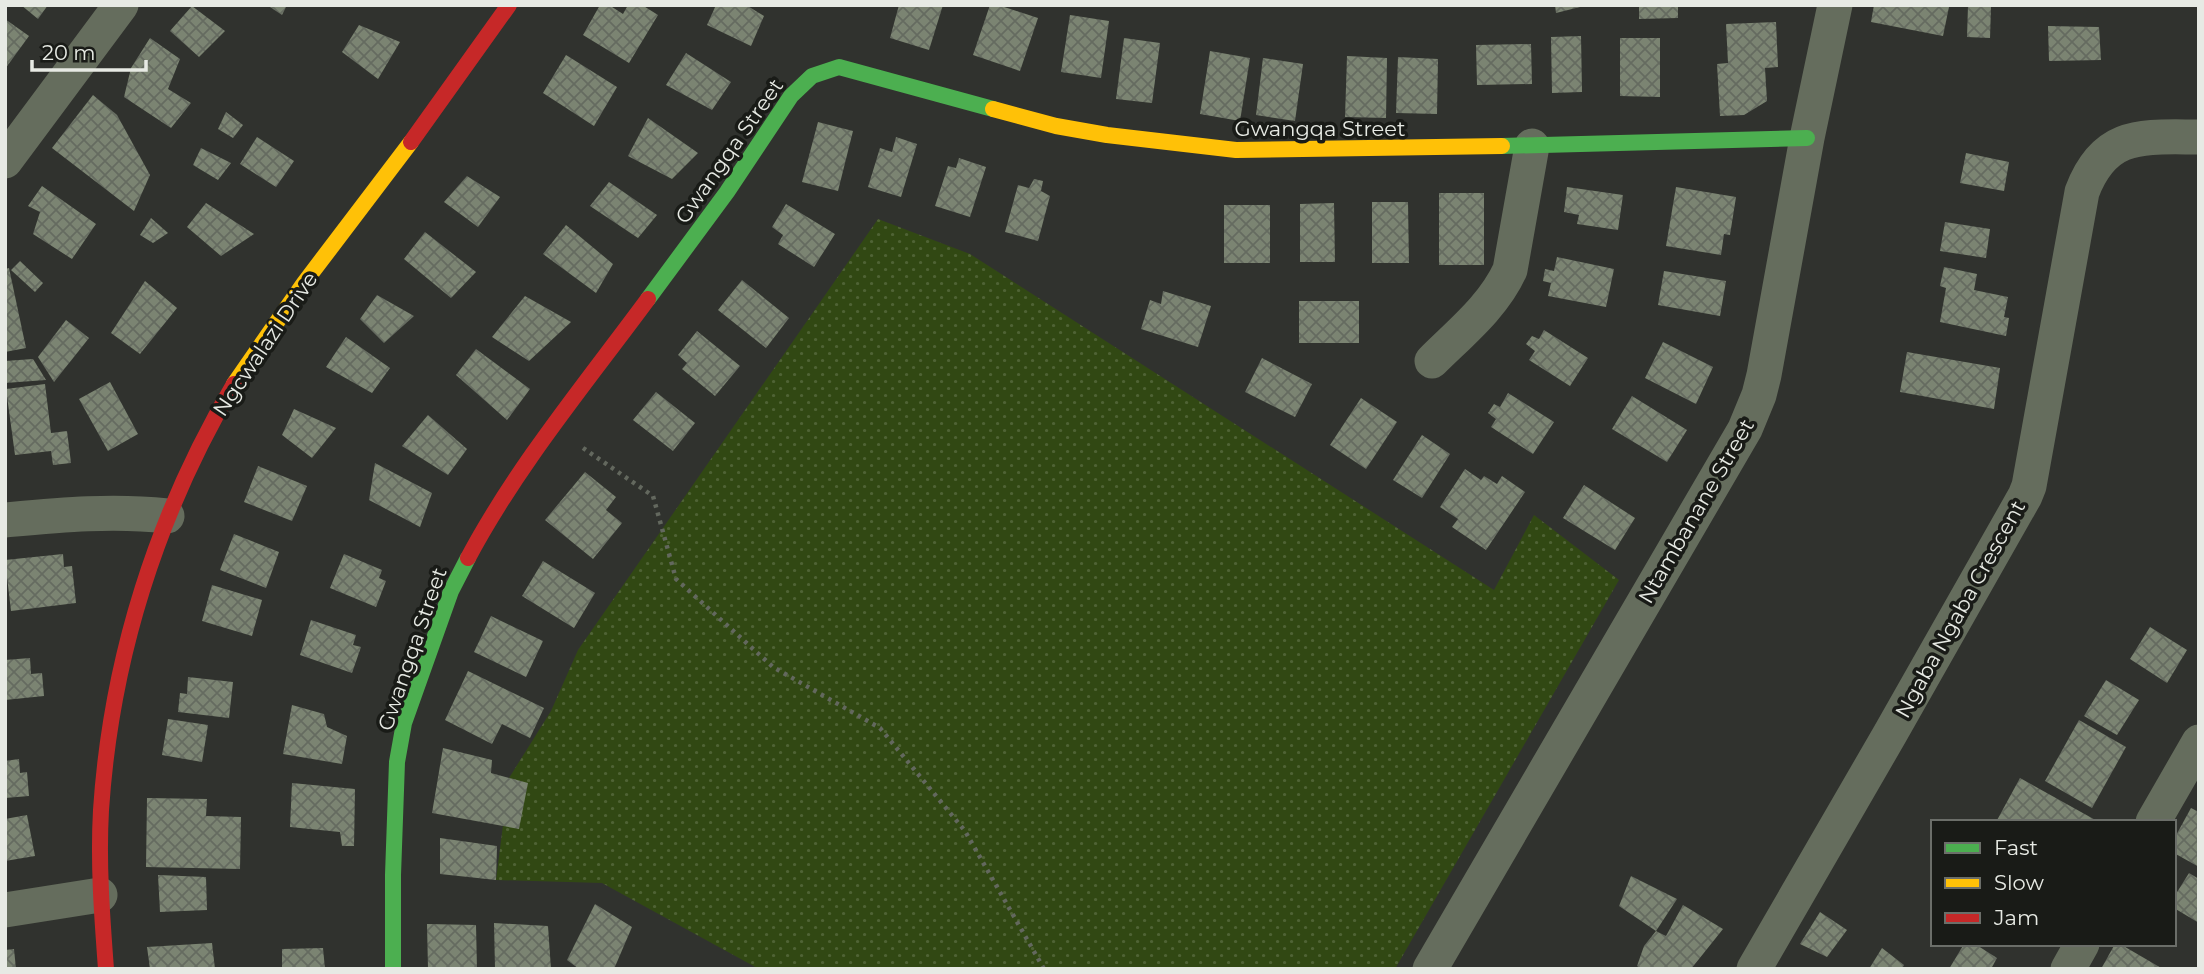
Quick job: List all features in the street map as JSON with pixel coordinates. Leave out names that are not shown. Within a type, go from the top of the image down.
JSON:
[{"type":"street","points":[[5,161],[121,5]]},
{"type":"street","name":"Ngcwalazi Drive","points":[[106,969],[100,895],[102,810],[109,732],[132,623],[167,516],[215,417],[239,377],[348,225],[477,55],[509,5]]},
{"type":"street","name":"Ntambanane Street","points":[[1430,969],[1745,429],[1764,375],[1807,138],[1835,5]]},
{"type":"street","name":"Gwangqa Street","points":[[393,969],[397,762],[404,723],[441,616],[469,555],[502,500],[727,192],[790,96],[812,76],[831,68],[848,69],[1056,126],[1223,149],[1278,151],[1807,138]]},
{"type":"street","name":"Ngaba Ngaba Crescent","points":[[1754,969],[2025,496],[2082,192],[2088,175],[2104,155],[2130,139],[2199,137]]},
{"type":"street","points":[[1432,361],[1490,303],[1504,283],[1510,270],[1532,146]]},
{"type":"street","points":[[5,520],[88,512],[167,516]]},
{"type":"street","points":[[2154,820],[2199,742]]},
{"type":"street","points":[[5,910],[100,895]]},
{"type":"street","points":[[2068,969],[2081,946]]},
{"type":"path","points":[[554,428],[653,496],[676,579],[773,667],[880,728],[965,831],[1044,969]]},
{"type":"green space","points":[[878,219],[970,254],[1494,590],[1534,515],[1619,580],[1395,969],[759,969],[602,883],[496,880],[509,778],[551,711],[578,650]]},
{"type":"building","points":[[21,5],[48,5],[38,19]]},
{"type":"building","points":[[267,5],[287,5],[282,15]]},
{"type":"building","points":[[600,5],[609,5],[623,14],[628,5],[642,5],[658,15],[629,63],[583,35]]},
{"type":"building","points":[[716,5],[746,5],[764,16],[751,46],[707,25]]},
{"type":"building","points":[[899,5],[943,5],[929,50],[890,38]]},
{"type":"building","points":[[990,5],[1038,18],[1020,71],[973,55]]},
{"type":"building","points":[[1555,5],[1583,5],[1584,6],[1556,13]]},
{"type":"building","points":[[1639,5],[1678,5],[1678,18],[1639,19]]},
{"type":"building","points":[[1874,5],[1949,7],[1943,36],[1871,22]]},
{"type":"building","points":[[192,6],[225,31],[199,57],[170,31]]},
{"type":"building","points":[[1968,6],[1991,7],[1990,38],[1967,37]]},
{"type":"building","points":[[1070,15],[1109,21],[1101,78],[1061,72]]},
{"type":"building","points":[[5,19],[29,36],[5,69]]},
{"type":"building","points":[[1776,22],[1778,67],[1765,68],[1767,101],[1744,115],[1720,116],[1717,64],[1728,63],[1726,24]]},
{"type":"building","points":[[359,25],[400,42],[378,79],[342,52]]},
{"type":"building","points":[[2048,26],[2099,27],[2101,60],[2049,61]]},
{"type":"building","points":[[1581,36],[1582,92],[1552,93],[1551,37]]},
{"type":"building","points":[[150,38],[180,59],[168,89],[191,103],[171,128],[124,97],[131,68]]},
{"type":"building","points":[[1124,38],[1160,43],[1152,103],[1116,99]]},
{"type":"building","points":[[1620,38],[1660,38],[1660,97],[1620,96]]},
{"type":"building","points":[[1531,44],[1532,84],[1477,85],[1476,45]]},
{"type":"building","points":[[1210,51],[1250,58],[1240,121],[1200,114]]},
{"type":"building","points":[[686,53],[731,82],[712,110],[666,85]]},
{"type":"building","points":[[566,55],[617,87],[594,126],[543,93]]},
{"type":"building","points":[[1347,56],[1387,58],[1386,118],[1345,117]]},
{"type":"building","points":[[1398,57],[1438,59],[1437,114],[1396,113]]},
{"type":"building","points":[[1263,58],[1303,64],[1295,121],[1256,115]]},
{"type":"building","points":[[93,95],[117,115],[150,175],[134,211],[52,148]]},
{"type":"building","points":[[226,112],[243,125],[233,138],[218,129]]},
{"type":"building","points":[[648,118],[698,153],[672,179],[628,156]]},
{"type":"building","points":[[818,122],[853,131],[838,191],[802,182]]},
{"type":"building","points":[[257,137],[294,161],[276,187],[240,164]]},
{"type":"building","points":[[896,137],[917,144],[901,197],[868,187],[880,148],[892,152]]},
{"type":"building","points":[[201,148],[231,163],[218,180],[193,165]]},
{"type":"building","points":[[1966,153],[2009,162],[2004,191],[1960,183]]},
{"type":"building","points":[[959,158],[986,167],[970,217],[935,206],[948,166],[956,168]]},
{"type":"building","points":[[467,176],[500,197],[478,227],[444,202]]},
{"type":"building","points":[[1034,179],[1043,181],[1041,191],[1050,196],[1038,241],[1005,232],[1018,185],[1029,188]]},
{"type":"building","points":[[609,182],[657,215],[638,238],[590,206]]},
{"type":"building","points":[[42,186],[96,224],[72,259],[33,234],[40,212],[28,206]]},
{"type":"building","points":[[1567,187],[1623,195],[1618,230],[1577,224],[1579,215],[1564,212]]},
{"type":"building","points":[[1676,187],[1736,197],[1730,235],[1724,234],[1721,255],[1666,246]]},
{"type":"building","points":[[1439,193],[1484,193],[1484,265],[1439,265]]},
{"type":"building","points":[[1372,202],[1408,202],[1409,263],[1372,263]]},
{"type":"building","points":[[206,203],[254,234],[221,256],[187,227]]},
{"type":"building","points":[[1334,203],[1335,262],[1300,262],[1300,204]]},
{"type":"building","points":[[786,204],[835,234],[814,267],[778,244],[783,235],[772,227]]},
{"type":"building","points":[[1224,205],[1270,205],[1270,263],[1224,263]]},
{"type":"building","points":[[151,218],[168,233],[153,243],[140,235]]},
{"type":"building","points":[[1945,222],[1990,229],[1986,258],[1940,251]]},
{"type":"building","points":[[566,225],[613,264],[596,293],[543,254]]},
{"type":"building","points":[[425,232],[476,272],[451,298],[404,259]]},
{"type":"building","points":[[1557,257],[1614,269],[1606,307],[1548,296],[1551,283],[1543,281],[1545,269],[1554,271]]},
{"type":"building","points":[[20,261],[43,283],[35,292],[11,270]]},
{"type":"building","points":[[1944,267],[1977,274],[1974,290],[2008,297],[2004,317],[2009,318],[2006,336],[1940,322],[1946,288],[1940,286]]},
{"type":"building","points":[[9,268],[26,348],[5,352],[5,269]]},
{"type":"building","points":[[1664,271],[1726,281],[1720,316],[1658,305]]},
{"type":"building","points":[[742,280],[789,318],[766,348],[718,310]]},
{"type":"building","points":[[145,281],[177,308],[140,354],[111,333]]},
{"type":"building","points":[[1163,291],[1211,306],[1198,347],[1141,329],[1150,300],[1161,304]]},
{"type":"building","points":[[377,295],[414,316],[384,343],[360,319]]},
{"type":"building","points":[[525,296],[571,322],[529,361],[492,337]]},
{"type":"building","points":[[1299,301],[1359,301],[1359,343],[1299,343]]},
{"type":"building","points":[[66,320],[89,338],[54,382],[38,357]]},
{"type":"building","points":[[1544,330],[1588,358],[1570,386],[1529,360],[1535,351],[1526,344],[1532,336],[1539,339]]},
{"type":"building","points":[[697,331],[740,366],[715,396],[682,369],[687,363],[678,355]]},
{"type":"building","points":[[346,337],[390,368],[372,393],[326,367]]},
{"type":"building","points":[[1663,342],[1713,367],[1696,404],[1645,378]]},
{"type":"building","points":[[476,349],[530,389],[507,420],[456,375]]},
{"type":"building","points":[[1907,352],[2000,368],[1994,409],[1900,392]]},
{"type":"building","points":[[1262,358],[1312,384],[1295,417],[1245,392]]},
{"type":"building","points":[[33,359],[46,380],[5,383],[5,361]]},
{"type":"building","points":[[110,382],[138,434],[108,451],[79,399]]},
{"type":"building","points":[[45,384],[51,433],[67,431],[71,463],[53,465],[51,451],[15,455],[6,389]]},
{"type":"building","points":[[656,392],[695,423],[673,451],[633,420]]},
{"type":"building","points":[[1508,393],[1554,422],[1533,454],[1491,427],[1496,419],[1488,413],[1494,404],[1500,407]]},
{"type":"building","points":[[1632,396],[1687,430],[1667,462],[1612,429]]},
{"type":"building","points":[[1361,398],[1397,422],[1366,469],[1330,445]]},
{"type":"building","points":[[294,409],[336,428],[312,458],[282,435]]},
{"type":"building","points":[[428,415],[467,449],[448,475],[402,446]]},
{"type":"building","points":[[1422,435],[1450,454],[1422,498],[1393,480]]},
{"type":"building","points":[[375,463],[432,493],[420,527],[369,500]]},
{"type":"building","points":[[258,466],[307,486],[292,521],[244,502]]},
{"type":"building","points":[[1465,469],[1481,480],[1484,476],[1497,484],[1502,476],[1525,492],[1486,550],[1452,527],[1458,519],[1440,507]]},
{"type":"building","points":[[585,472],[616,497],[606,510],[622,523],[593,559],[545,520]]},
{"type":"building","points":[[1584,485],[1635,518],[1615,550],[1563,518]]},
{"type":"building","points":[[234,534],[279,552],[266,588],[220,570]]},
{"type":"building","points":[[63,554],[64,567],[72,566],[76,603],[11,611],[5,560]]},
{"type":"building","points":[[344,554],[382,570],[379,578],[386,581],[376,607],[330,588]]},
{"type":"building","points":[[543,561],[595,593],[574,628],[522,596]]},
{"type":"building","points":[[212,585],[262,600],[252,636],[202,621]]},
{"type":"building","points":[[491,616],[543,641],[526,677],[474,652]]},
{"type":"building","points":[[311,620],[356,635],[353,645],[361,647],[352,673],[300,655]]},
{"type":"building","points":[[2150,627],[2187,650],[2167,683],[2130,659]]},
{"type":"building","points":[[30,658],[31,674],[42,673],[44,696],[5,700],[5,660]]},
{"type":"building","points":[[468,671],[544,708],[530,738],[502,724],[492,744],[445,720]]},
{"type":"building","points":[[188,677],[233,682],[229,718],[178,712],[180,693],[187,694]]},
{"type":"building","points":[[2106,680],[2139,700],[2117,735],[2084,716]]},
{"type":"building","points":[[292,705],[324,714],[327,727],[347,736],[342,764],[283,754]]},
{"type":"building","points":[[168,719],[208,725],[202,762],[162,755]]},
{"type":"building","points":[[2079,720],[2126,747],[2092,808],[2045,781]]},
{"type":"building","points":[[443,748],[492,760],[491,773],[528,783],[519,829],[432,813]]},
{"type":"building","points":[[19,759],[20,773],[27,772],[29,796],[5,798],[5,761]]},
{"type":"building","points":[[2020,778],[2095,820],[1997,820]]},
{"type":"building","points":[[292,783],[355,789],[354,846],[342,846],[340,832],[290,827]]},
{"type":"building","points":[[147,798],[207,799],[206,816],[241,817],[240,869],[146,867]]},
{"type":"building","points":[[2191,808],[2199,812],[2199,867],[2176,854],[2176,835]]},
{"type":"building","points":[[27,815],[35,856],[5,861],[5,819]]},
{"type":"building","points":[[440,838],[497,846],[496,880],[440,874]]},
{"type":"building","points":[[2189,873],[2199,879],[2199,923],[2176,909],[2176,894]]},
{"type":"building","points":[[158,875],[206,877],[207,910],[160,912]]},
{"type":"building","points":[[1631,876],[1677,899],[1656,931],[1619,906]]},
{"type":"building","points":[[595,904],[632,927],[614,969],[579,969],[567,960]]},
{"type":"building","points":[[1683,905],[1723,929],[1691,969],[1641,969],[1637,966],[1644,946],[1656,931],[1666,936]]},
{"type":"building","points":[[1820,912],[1847,930],[1827,957],[1800,944]]},
{"type":"building","points":[[494,923],[548,926],[551,969],[495,969]]},
{"type":"building","points":[[427,924],[476,925],[477,969],[428,969]]},
{"type":"building","points":[[212,943],[215,969],[150,969],[147,947]]},
{"type":"building","points":[[1963,946],[1978,946],[1997,958],[1991,969],[1949,969]]},
{"type":"building","points":[[2114,946],[2123,946],[2163,969],[2101,969]]},
{"type":"building","points":[[323,948],[325,969],[282,969],[282,949]]},
{"type":"building","points":[[1882,948],[1904,965],[1902,969],[1869,969]]},
{"type":"building","points":[[14,949],[16,969],[5,969],[5,950]]},
{"type":"traffic: fast","points":[[648,299],[727,192],[791,96],[812,76],[839,67],[993,109]]},
{"type":"traffic: fast","points":[[1502,146],[1807,138]]},
{"type":"traffic: fast","points":[[393,969],[397,762],[404,723],[451,591],[468,558]]},
{"type":"traffic: slow","points":[[993,109],[1056,126],[1107,135],[1236,150],[1502,146]]},
{"type":"traffic: slow","points":[[234,384],[304,283],[411,142]]},
{"type":"traffic: jam","points":[[411,142],[509,5]]},
{"type":"traffic: jam","points":[[468,558],[530,458],[648,299]]},
{"type":"traffic: jam","points":[[106,969],[100,870],[101,810],[106,754],[127,643],[142,589],[182,484],[234,384]]}]
